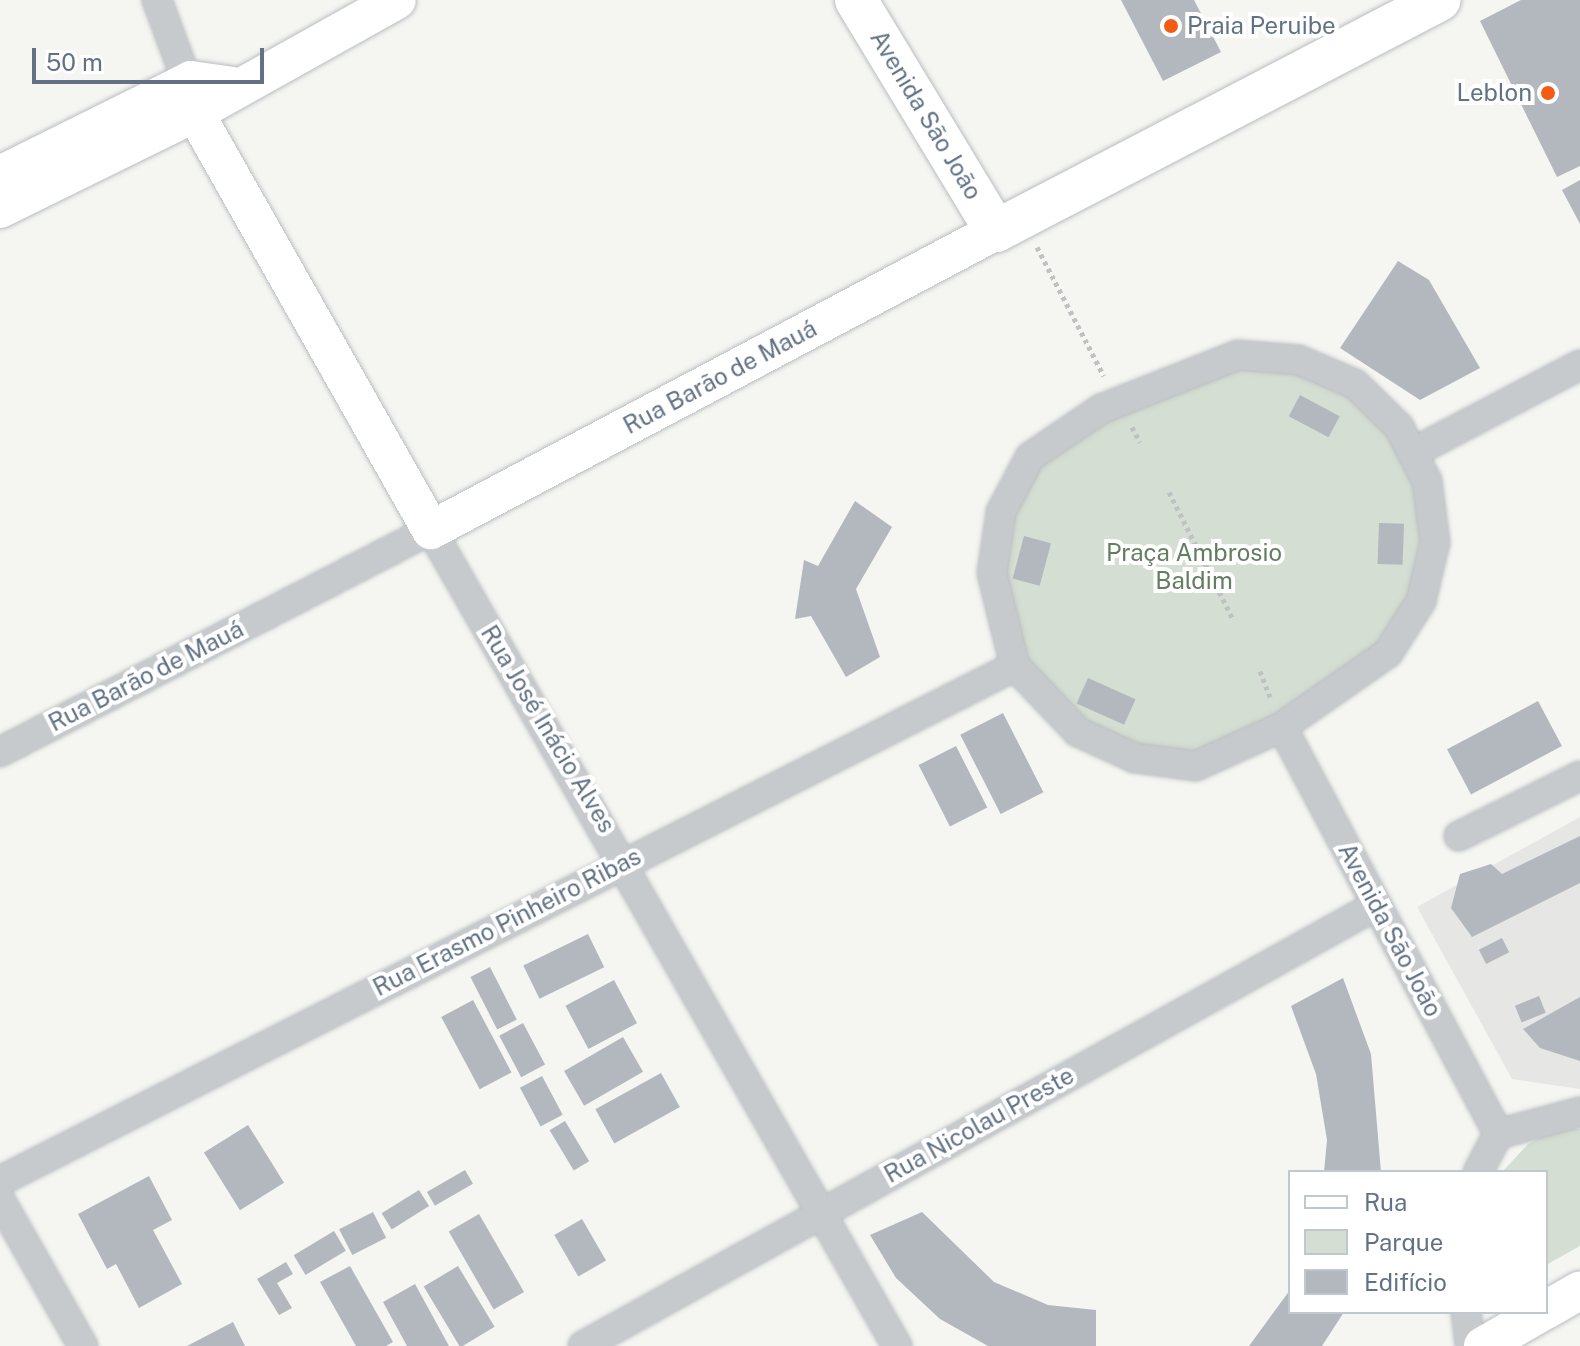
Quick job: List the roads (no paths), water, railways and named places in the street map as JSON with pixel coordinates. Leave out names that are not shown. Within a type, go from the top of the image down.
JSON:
[{"type":"main road","points":[[0,175],[193,96],[232,86],[397,0]]},
{"type":"main road","name":"Avenida São João","points":[[856,0],[1009,224]]},
{"type":"main road","name":"Rua Barão de Mauá","points":[[431,530],[1439,0]]},
{"type":"main road","points":[[0,209],[193,96]]},
{"type":"main road","name":"Rua José Inácio Alves","points":[[193,96],[431,530]]},
{"type":"main road","points":[[1548,1309],[1580,1290]]},
{"type":"main road","points":[[1483,1346],[1539,1314]]},
{"type":"street","points":[[157,0],[193,96]]},
{"type":"street","points":[[1238,355],[1299,360],[1355,384],[1416,451],[1435,542],[1421,601],[1388,653],[1282,727],[1196,766],[1135,758],[1078,732],[1015,666],[992,573],[1001,512],[1030,457],[1117,401],[1238,355]]},
{"type":"street","points":[[1416,451],[1580,365]]},
{"type":"street","name":"Rua Barão de Mauá","points":[[0,752],[431,530]]},
{"type":"street","name":"Rua José Inácio Alves","points":[[431,530],[626,861],[897,1346]]},
{"type":"street","name":"Rua Erasmo Pinheiro Ribas","points":[[0,1181],[1015,666]]},
{"type":"street","name":"Avenida São João","points":[[1282,727],[1498,1134]]},
{"type":"street","points":[[1459,836],[1580,776]]},
{"type":"street","name":"Rua Nicolau Preste","points":[[583,1346],[1377,905]]},
{"type":"street","points":[[1479,1170],[1498,1134],[1580,1112]]},
{"type":"street","points":[[0,1200],[83,1346]]},
{"type":"street","points":[[1466,1314],[1470,1346]]},
{"type":"place","name":"Praia Peruibe","points":[[1171,26]]},
{"type":"place","name":"Leblon","points":[[1548,93]]},
{"type":"park label","name":"Praça Ambrosio Baldim","points":[[1194,567]]}]
